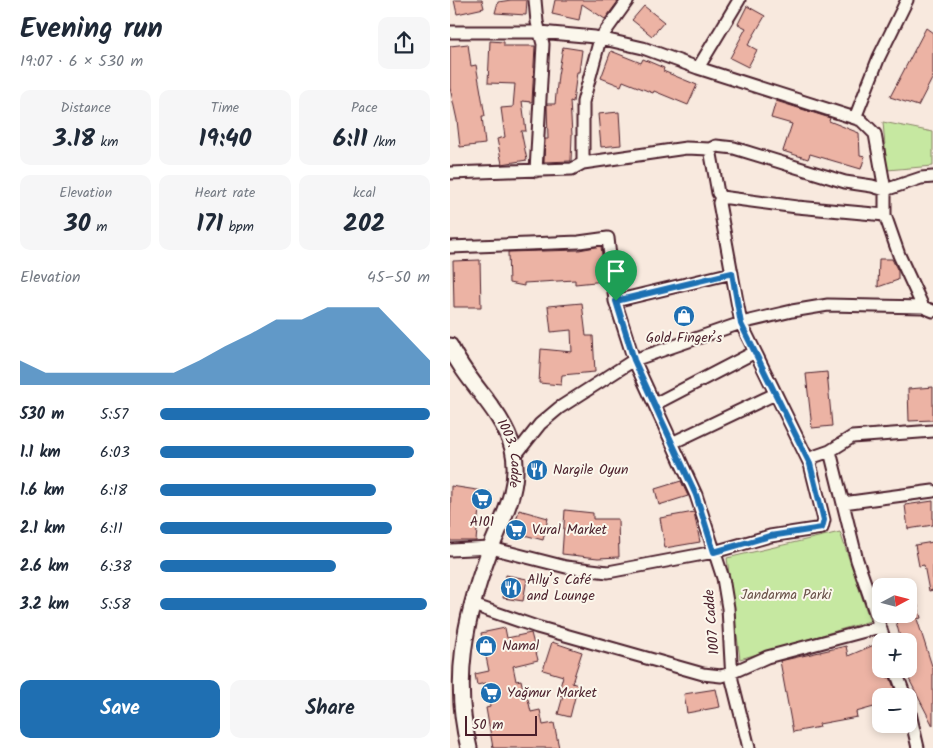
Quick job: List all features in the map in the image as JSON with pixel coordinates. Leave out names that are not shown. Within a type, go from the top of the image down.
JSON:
[{"type":"main road","name":"1003. Cadde","points":[[451,353],[498,415],[506,431],[514,457],[515,481],[510,502],[491,548],[473,605],[461,659],[460,683],[465,731],[469,748]]},
{"type":"street","points":[[535,0],[537,22],[543,44],[536,171]]},
{"type":"street","points":[[583,163],[583,102],[600,39],[628,0]]},
{"type":"street","points":[[698,68],[739,0]]},
{"type":"street","points":[[855,118],[879,57],[906,1]]},
{"type":"street","points":[[450,32],[540,32],[600,39],[643,48],[698,68],[861,120],[875,134],[885,190],[885,215],[899,255],[928,309],[828,306],[792,310],[741,324],[634,360],[559,408],[540,424],[514,457]]},
{"type":"street","points":[[450,174],[572,169],[583,163],[686,148],[710,149],[716,146],[734,148],[845,182],[885,190],[921,178],[933,177]]},
{"type":"street","points":[[450,550],[491,548],[566,567],[608,572],[714,552],[770,536],[822,528],[824,520],[810,464],[741,324],[710,149]]},
{"type":"street","points":[[720,197],[796,208],[885,215]]},
{"type":"street","name":"1007 Cadde","points":[[450,247],[579,242],[608,238],[616,301],[634,360],[696,495],[723,578],[728,608],[732,680],[749,748]]},
{"type":"street","points":[[616,301],[732,273]]},
{"type":"street","points":[[654,404],[755,352]]},
{"type":"street","points":[[672,443],[775,394]]},
{"type":"street","points":[[810,464],[813,457],[830,451],[852,437],[933,431]]},
{"type":"street","points":[[830,451],[857,560],[882,633]]},
{"type":"street","points":[[843,503],[933,491]]},
{"type":"street","points":[[473,605],[537,627],[703,674],[720,676],[767,657],[880,627]]},
{"type":"street","points":[[915,733],[918,748]]},
{"type":"green space","points":[[883,122],[933,132],[933,166],[887,170]]},
{"type":"green space","name":"Jandarma Parki","points":[[840,532],[870,621],[740,659],[727,558]]},
{"type":"building","points":[[454,0],[482,0],[484,8],[457,14]]},
{"type":"building","points":[[527,0],[526,15],[495,13],[498,2]]},
{"type":"building","points":[[555,0],[619,0],[605,19],[582,4],[579,20],[552,14]]},
{"type":"building","points":[[644,6],[664,22],[652,36],[632,20]]},
{"type":"building","points":[[747,6],[765,16],[748,45],[757,50],[748,67],[730,58],[746,28],[738,24]]},
{"type":"building","points":[[926,28],[933,33],[933,77],[918,106],[890,97]]},
{"type":"building","points":[[490,41],[504,42],[504,46],[535,46],[532,102],[522,101],[526,131],[521,131],[527,160],[502,164],[497,139],[505,137],[501,108],[513,107],[515,84],[488,83]]},
{"type":"building","points":[[468,44],[471,66],[476,65],[485,116],[482,116],[485,144],[460,147],[457,120],[450,88],[450,46]]},
{"type":"building","points":[[563,47],[582,50],[573,102],[570,101],[571,161],[544,162],[545,139],[548,139],[547,104],[555,104]]},
{"type":"building","points":[[611,51],[641,63],[643,59],[664,68],[663,71],[697,85],[688,105],[623,81],[621,86],[601,78]]},
{"type":"building","points":[[776,101],[830,118],[829,121],[859,133],[860,155],[865,156],[861,169],[810,154],[808,159],[783,151],[792,124],[771,118]]},
{"type":"building","points":[[619,112],[621,145],[601,147],[598,114]]},
{"type":"building","points":[[601,246],[605,281],[575,284],[575,280],[524,283],[524,286],[509,283],[508,252],[579,250]]},
{"type":"building","points":[[879,259],[892,259],[898,271],[898,280],[878,287]]},
{"type":"building","points":[[480,260],[481,307],[454,307],[453,261]]},
{"type":"building","points":[[582,303],[586,336],[593,336],[595,372],[562,375],[561,385],[539,383],[541,349],[572,352],[571,330],[551,332],[548,306]]},
{"type":"building","points":[[827,372],[832,426],[812,428],[806,374]]},
{"type":"building","points":[[933,387],[933,420],[909,421],[908,389]]},
{"type":"building","points":[[681,481],[688,496],[659,505],[655,489]]},
{"type":"building","points":[[451,486],[490,492],[487,509],[479,508],[476,541],[450,541]]},
{"type":"building","points":[[933,501],[933,525],[908,529],[905,505]]},
{"type":"building","points":[[519,510],[548,518],[543,540],[513,532]]},
{"type":"building","points":[[565,510],[593,513],[593,519],[618,519],[619,557],[598,558],[562,554]]},
{"type":"building","points":[[694,512],[700,542],[665,548],[660,518]]},
{"type":"building","points":[[933,542],[933,590],[929,591],[924,565],[919,566],[915,545]]},
{"type":"building","points":[[506,575],[527,579],[523,601],[503,598]]},
{"type":"building","points":[[918,607],[921,618],[918,619]]},
{"type":"building","points":[[918,622],[933,669],[933,726],[917,695],[917,688],[914,688],[909,679],[917,678],[917,633],[899,633],[896,623]]},
{"type":"building","points":[[505,628],[507,638],[531,633],[538,660],[513,666],[516,681],[521,680],[525,699],[528,699],[531,712],[540,710],[543,725],[554,723],[559,748],[493,748],[486,708],[490,707],[486,683],[477,685],[475,674],[489,671],[481,633]]},
{"type":"building","points":[[552,642],[582,652],[572,683],[578,685],[570,717],[558,714],[563,696],[558,695],[563,676],[543,670]]},
{"type":"building","points":[[846,646],[848,656],[872,646],[872,678],[890,678],[894,688],[872,688],[872,708],[856,712],[857,717],[819,724],[820,727],[793,732],[780,661]]},
{"type":"building","points":[[716,689],[720,707],[687,713],[684,694]]},
{"type":"place","name":"Gold Finger’s","points":[[684,316]]},
{"type":"place","name":"Nargile Oyun","points":[[537,470]]},
{"type":"place","name":"A101","points":[[482,499]]},
{"type":"place","name":"Vural Market","points":[[516,530]]},
{"type":"place","name":"Ally’s Café and Lounge","points":[[511,588]]},
{"type":"place","name":"Namal","points":[[486,646]]},
{"type":"place","name":"Yağmur Market","points":[[491,693]]},
{"type":"route","points":[[732,273],[741,324],[810,464],[824,520],[822,528],[770,536],[714,552],[696,495],[634,360],[616,301],[732,273]]}]
